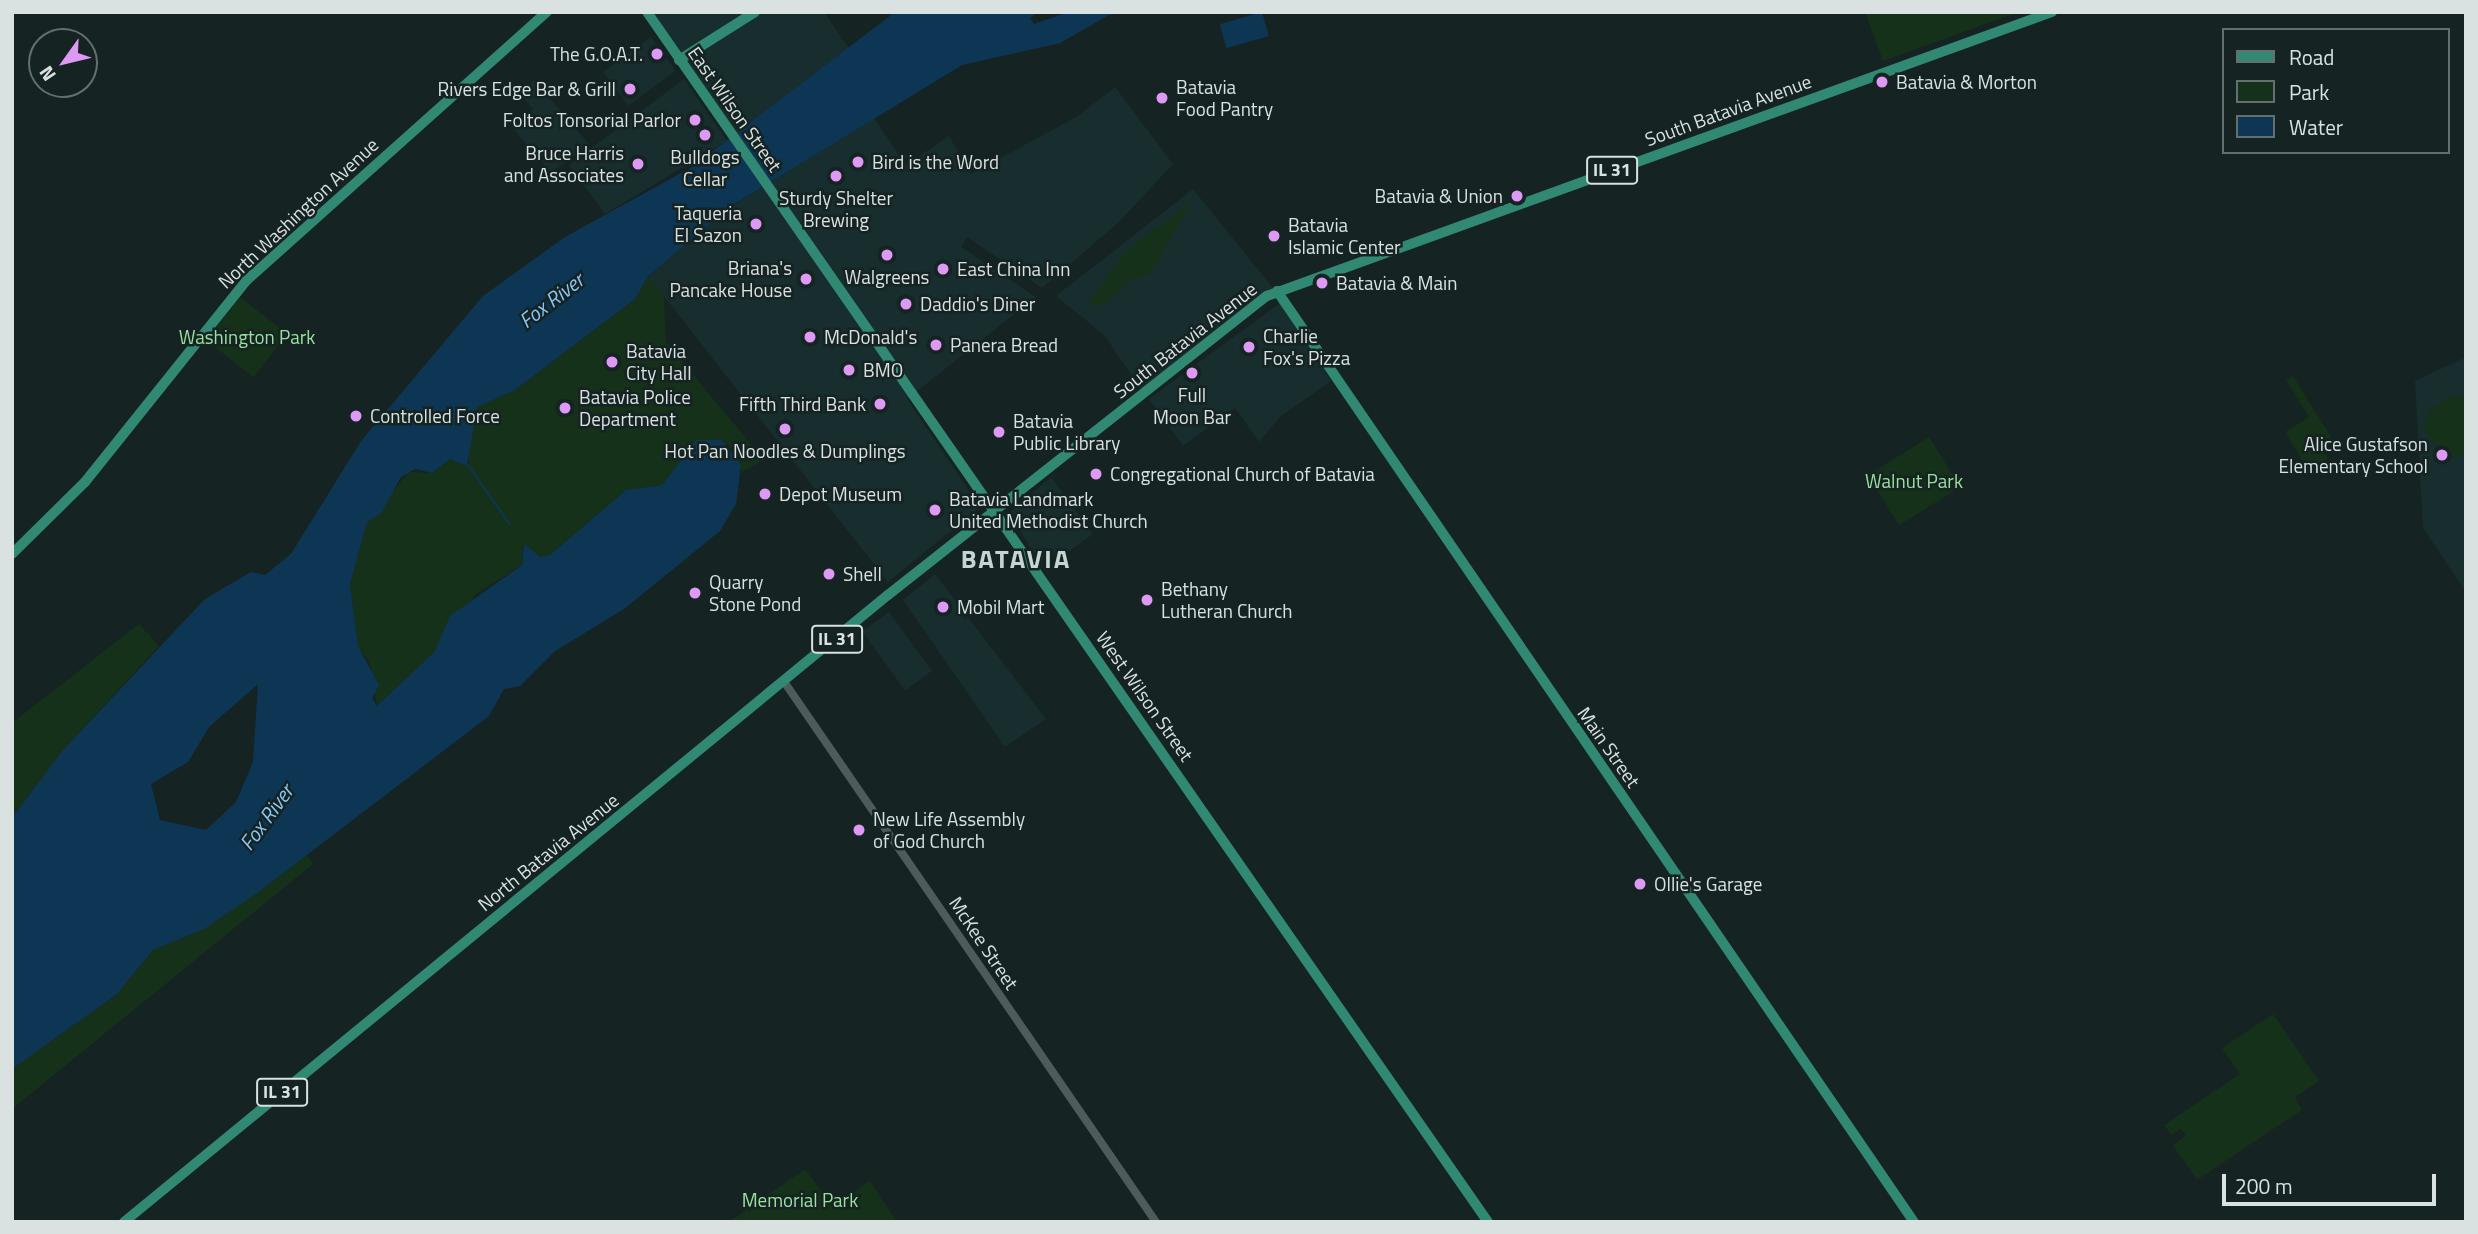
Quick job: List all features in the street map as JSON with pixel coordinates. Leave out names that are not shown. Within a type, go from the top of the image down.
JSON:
[{"type":"main road","name":"North Washington Avenue","points":[[12,554],[85,482],[247,280],[547,12]]},
{"type":"main road","name":"East Wilson Street","points":[[647,12],[771,191]]},
{"type":"main road","points":[[679,60],[755,12]]},
{"type":"main road","name":"South Batavia Avenue","points":[[995,511],[1277,291],[2052,12]]},
{"type":"main road","name":"West Wilson Street","points":[[771,191],[1488,1222]]},
{"type":"main road","name":"Main Street","points":[[1277,291],[1913,1222]]},
{"type":"main road","name":"North Batavia Avenue","points":[[124,1222],[995,511]]},
{"type":"street","name":"McKee Street","points":[[785,683],[1156,1222]]},
{"type":"shaded area","points":[[652,12],[824,12],[850,50],[737,133]]},
{"type":"shaded area","points":[[651,37],[676,71],[628,106],[603,72]]},
{"type":"shaded area","points":[[684,79],[727,141],[605,214],[569,165]]},
{"type":"shaded area","points":[[534,80],[589,144],[551,173],[512,127],[533,109],[519,93]]},
{"type":"shaded area","points":[[1115,87],[1173,164],[1119,222],[1042,288],[967,237],[961,247],[1036,297],[907,399],[980,507],[888,582],[648,276],[721,213],[874,118],[906,165],[949,136],[971,174],[1078,116]]},
{"type":"shaded area","points":[[1193,189],[1273,288],[1142,391],[1104,335],[1056,296]]},
{"type":"shaded area","points":[[1280,303],[1331,381],[1281,416],[1259,442],[1235,408],[1183,446],[1149,399]]},
{"type":"shaded area","name":"Alice Gustafson Elementary School","points":[[2466,357],[2466,592],[2423,528],[2415,381]]},
{"type":"shaded area","points":[[1051,477],[1093,534],[1059,559],[1053,552],[1040,563],[1009,513]]},
{"type":"shaded area","points":[[935,574],[1046,719],[1005,747],[903,600]]},
{"type":"shaded area","points":[[889,612],[932,671],[905,690],[862,631]]},
{"type":"green space","points":[[1865,12],[2019,12],[1883,61]]},
{"type":"green space","points":[[1191,202],[1150,274],[1134,278],[1102,306],[1088,303],[1127,250]]},
{"type":"green space","points":[[648,276],[664,296],[666,342],[764,460],[742,472],[734,451],[722,440],[696,440],[662,485],[626,490],[550,555],[540,557],[523,546],[522,565],[476,594],[435,651],[377,706],[370,664],[358,646],[350,584],[367,522],[409,472],[432,473],[450,459],[469,464],[468,432],[477,407],[515,390],[635,299]]},
{"type":"green space","name":"Washington Park","points":[[240,297],[287,334],[253,377],[206,340]]},
{"type":"green space","points":[[2293,376],[2334,442],[2323,450],[2328,459],[2309,471],[2285,432],[2309,417],[2286,380]]},
{"type":"green space","points":[[2452,395],[2466,397],[2466,451],[2457,458],[2447,457],[2424,431],[2428,411]]},
{"type":"green space","name":"Walnut Park","points":[[1929,437],[1960,487],[1899,525],[1868,475]]},
{"type":"green space","points":[[139,624],[159,646],[62,751],[12,818],[12,723]]},
{"type":"green space","points":[[307,855],[313,864],[12,1109],[12,1069],[117,994],[153,950],[213,923]]},
{"type":"green space","points":[[2273,1014],[2319,1081],[2295,1097],[2302,1110],[2197,1180],[2173,1145],[2186,1136],[2181,1129],[2171,1135],[2164,1125],[2240,1074],[2222,1048]]},
{"type":"green space","name":"Memorial Park","points":[[805,1169],[832,1206],[870,1181],[897,1222],[729,1222]]},
{"type":"water","name":"Fox River","points":[[895,12],[1038,12],[1030,18],[1034,24],[1068,12],[1128,12],[1109,15],[1060,43],[962,65],[733,205],[648,276],[635,299],[515,390],[477,407],[467,466],[450,459],[432,473],[415,469],[401,477],[381,513],[367,522],[350,584],[358,646],[379,685],[372,698],[377,706],[435,651],[450,616],[522,565],[524,544],[540,557],[550,555],[626,490],[662,485],[696,440],[722,440],[741,465],[736,504],[720,531],[624,609],[555,651],[520,686],[504,689],[489,716],[257,893],[204,929],[153,950],[117,994],[12,1069],[12,818],[62,751],[205,599],[251,572],[265,575],[291,554],[361,441],[483,296],[565,237],[692,167]],"holes":[[[258,684],[253,762],[236,802],[206,830],[160,820],[151,784],[188,762],[209,727]]]},
{"type":"water","points":[[1262,12],[1269,36],[1227,48],[1220,24]]},
{"type":"waterway","points":[[468,465],[510,525]]},
{"type":"place","name":"The G.O.A.T.","points":[[657,54]]},
{"type":"place","name":"Batavia & Morton","points":[[1882,82]]},
{"type":"place","name":"Rivers Edge Bar & Grill","points":[[630,89]]},
{"type":"place","name":"Batavia Food Pantry","points":[[1162,98]]},
{"type":"place","name":"Foltos Tonsorial Parlor","points":[[695,120]]},
{"type":"place","name":"Bulldogs Cellar","points":[[705,135]]},
{"type":"place","name":"Bird is the Word","points":[[858,162]]},
{"type":"place","name":"Bruce Harris and Associates","points":[[638,164]]},
{"type":"place","name":"Sturdy Shelter Brewing","points":[[836,176]]},
{"type":"place","name":"Batavia & Union","points":[[1517,196]]},
{"type":"place","name":"Taqueria El Sazon","points":[[756,224]]},
{"type":"place","name":"Batavia Islamic Center","points":[[1274,236]]},
{"type":"place","name":"Walgreens","points":[[887,255]]},
{"type":"place","name":"East China Inn","points":[[943,269]]},
{"type":"place","name":"Briana's Pancake House","points":[[806,279]]},
{"type":"place","name":"Batavia & Main","points":[[1322,283]]},
{"type":"place","name":"Daddio's Diner","points":[[906,304]]},
{"type":"place","name":"McDonald's","points":[[810,337]]},
{"type":"place","name":"Panera Bread","points":[[936,345]]},
{"type":"place","name":"Charlie Fox's Pizza","points":[[1249,347]]},
{"type":"place","name":"Batavia City Hall","points":[[612,362]]},
{"type":"place","name":"BMO","points":[[849,370]]},
{"type":"place","name":"Full Moon Bar","points":[[1192,373]]},
{"type":"place","name":"Fifth Third Bank","points":[[880,404]]},
{"type":"place","name":"Batavia Police Department","points":[[565,408]]},
{"type":"place","name":"Controlled Force","points":[[356,416]]},
{"type":"place","name":"Hot Pan Noodles & Dumplings","points":[[785,429]]},
{"type":"place","name":"Batavia Public Library","points":[[999,432]]},
{"type":"place","name":"Alice Gustafson Elementary School","points":[[2442,455]]},
{"type":"place","name":"Congregational Church of Batavia","points":[[1096,474]]},
{"type":"place","name":"Depot Museum","points":[[765,494]]},
{"type":"place","name":"Batavia Landmark United Methodist Church","points":[[935,510]]},
{"type":"place","name":"Shell","points":[[829,574]]},
{"type":"place","name":"Quarry Stone Pond","points":[[695,593]]},
{"type":"place","name":"Bethany Lutheran Church","points":[[1147,600]]},
{"type":"place","name":"Mobil Mart","points":[[943,607]]},
{"type":"place","name":"New Life Assembly of God Church","points":[[859,830]]},
{"type":"place","name":"Ollie's Garage","points":[[1640,884]]},
{"type":"district","name":"BATAVIA","points":[[1016,559]]}]
